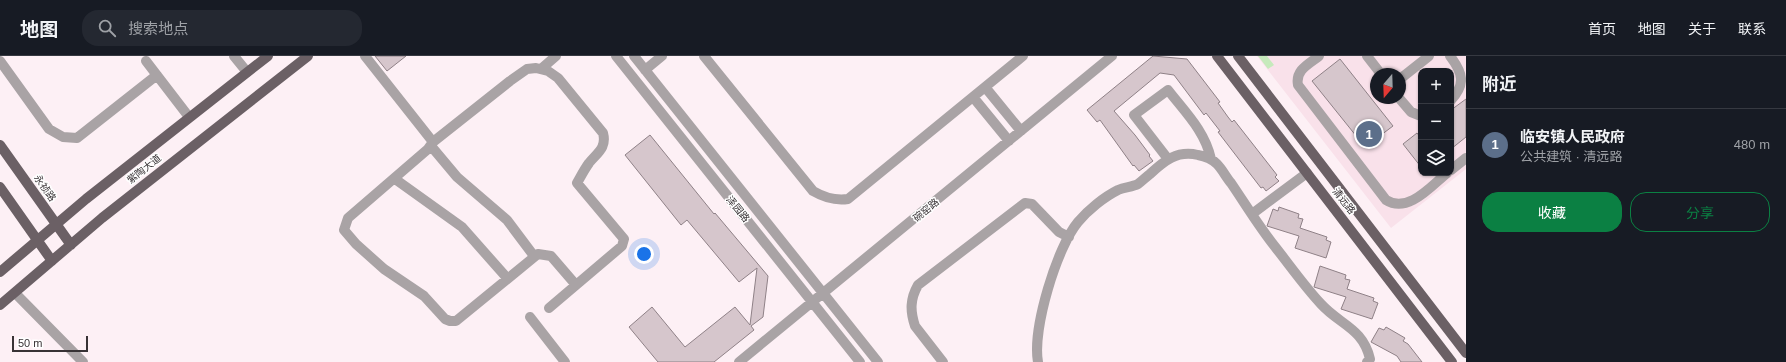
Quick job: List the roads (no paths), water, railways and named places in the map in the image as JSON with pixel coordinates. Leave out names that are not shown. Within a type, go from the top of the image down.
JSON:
[{"type":"main road","name":"紫陶大道","points":[[0,272],[86,199],[268,56]]},
{"type":"main road","name":"紫陶大道","points":[[0,305],[108,213],[308,56]]},
{"type":"main road","name":"清远路","points":[[1217,56],[1452,362]]},
{"type":"main road","name":"清远路","points":[[1238,56],[1466,353]]},
{"type":"main road","name":"永祯路","points":[[0,145],[71,245]]},
{"type":"main road","points":[[0,187],[52,261]]},
{"type":"street","points":[[234,56],[247,72]]},
{"type":"street","points":[[365,56],[457,177],[507,220],[534,256]]},
{"type":"street","points":[[541,69],[556,56]]},
{"type":"street","name":"泽园路","points":[[616,56],[860,362]]},
{"type":"street","points":[[645,70],[662,56]]},
{"type":"street","points":[[704,56],[813,191],[834,200],[848,199],[1023,56]]},
{"type":"street","name":"碗窑路","points":[[739,362],[1112,56]]},
{"type":"street","points":[[1319,56],[1299,72],[1297,79],[1298,85],[1386,200],[1395,204],[1409,203],[1444,176]]},
{"type":"street","points":[[1367,56],[1376,68]]},
{"type":"street","points":[[1406,73],[1429,56]]},
{"type":"street","points":[[1450,56],[1462,72],[1464,81],[1459,94],[1454,98]]},
{"type":"street","name":"泽园路","points":[[636,57],[878,362]]},
{"type":"street","points":[[0,61],[50,130],[63,137],[70,138],[77,138],[157,75]]},
{"type":"street","points":[[146,61],[189,118]]},
{"type":"street","points":[[549,308],[622,246],[624,239],[577,183],[583,170],[603,147],[603,133],[558,78],[541,69],[526,69],[432,144],[348,218],[344,225],[344,230],[384,269],[424,296],[445,318],[450,321],[456,321],[534,256],[541,253],[551,256],[576,285]]},
{"type":"street","points":[[985,87],[1021,131]]},
{"type":"street","points":[[1168,158],[1134,116],[1168,90],[1201,132],[1208,145],[1211,159]]},
{"type":"street","points":[[973,97],[1009,141]]},
{"type":"street","points":[[1404,104],[1411,112],[1418,115]]},
{"type":"street","points":[[1038,362],[1037,355],[1042,315],[1049,281],[1069,237],[1078,222],[1104,198],[1118,190],[1139,183],[1168,158],[1177,155],[1191,154],[1211,159],[1216,163],[1259,226],[1319,303],[1329,313],[1350,327],[1360,336],[1369,352],[1370,359],[1367,362]]},
{"type":"street","points":[[1454,168],[1466,158]]},
{"type":"street","points":[[1252,214],[1307,173]]},
{"type":"street","points":[[395,178],[462,227],[507,278]]},
{"type":"street","points":[[943,362],[915,326],[913,320],[911,303],[918,285],[1025,203],[1032,204],[1059,232],[1069,237]]},
{"type":"street","points":[[15,293],[83,362]]},
{"type":"street","points":[[530,317],[565,362]]},
{"type":"place","name":"临安镇人民政府","points":[[1369,134]]}]
